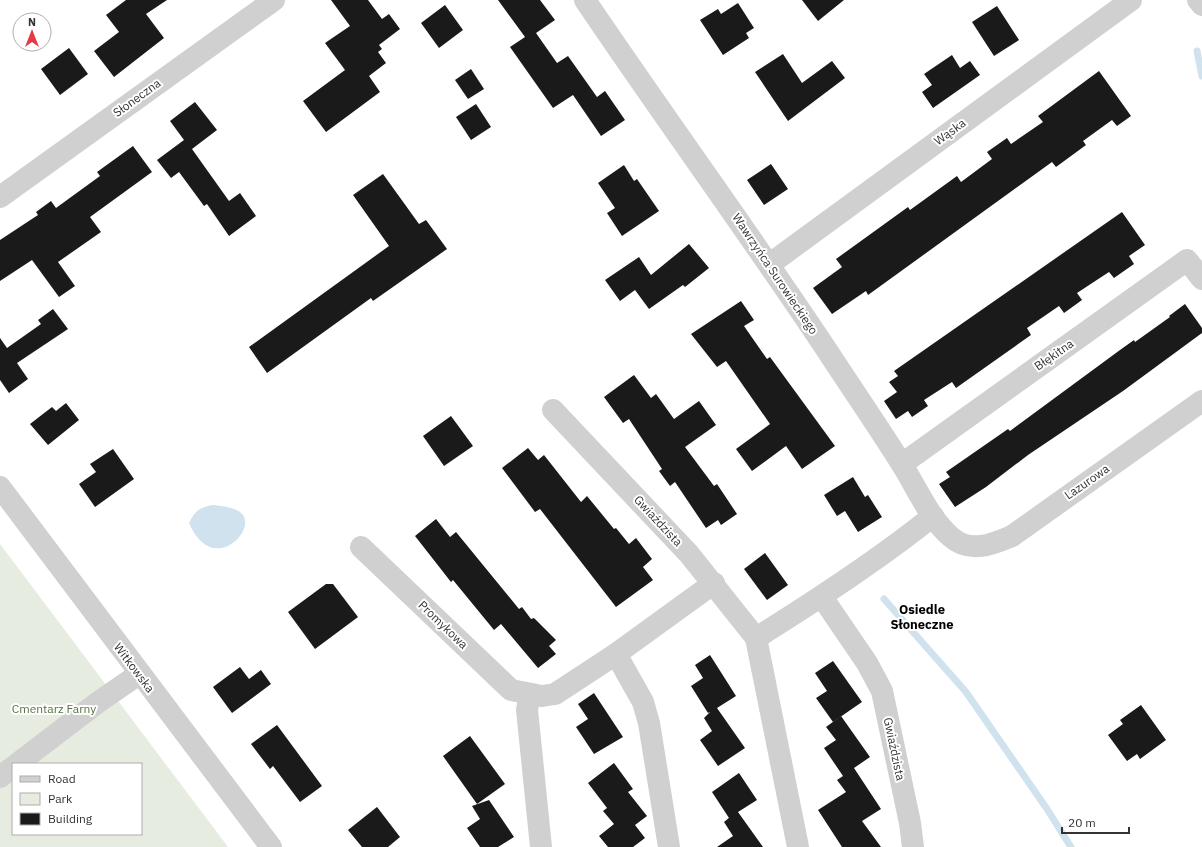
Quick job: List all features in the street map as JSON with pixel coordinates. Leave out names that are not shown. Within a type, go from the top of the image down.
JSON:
[{"type":"street","name":"Słoneczna","points":[[0,197],[274,0]]},
{"type":"street","name":"Wawrzyńca Surowieckiego","points":[[585,0],[651,98],[770,264],[902,464],[933,516],[952,538],[966,545]]},
{"type":"street","name":"Wąska","points":[[770,264],[1131,0]]},
{"type":"street","points":[[1198,0],[1202,5]]},
{"type":"street","name":"Błękitna","points":[[902,464],[1188,260],[1202,279]]},
{"type":"street","name":"Lazurowa","points":[[966,545],[982,547],[1012,536],[1202,401]]},
{"type":"street","name":"Gwiaździsta","points":[[553,410],[689,554],[714,583],[756,638],[798,847]]},
{"type":"street","name":"Witkowska","points":[[0,487],[139,674],[271,847]]},
{"type":"street","points":[[756,638],[822,597],[909,535],[933,516]]},
{"type":"street","name":"Promykowa","points":[[361,547],[511,690],[542,696],[555,694],[616,654],[714,583]]},
{"type":"street","name":"Gwiaździsta","points":[[822,597],[867,663],[882,691],[910,823],[913,847]]},
{"type":"street","points":[[616,654],[643,702],[648,723],[669,847]]},
{"type":"street","points":[[18,763],[96,703],[139,674]]},
{"type":"street","points":[[530,694],[527,710],[541,847]]},
{"type":"street","points":[[0,777],[12,768]]},
{"type":"green space","name":"Cmentarz Farny","points":[[0,544],[228,847],[0,847]]},
{"type":"water","points":[[213,505],[237,510],[245,519],[244,528],[239,537],[231,544],[221,548],[210,547],[199,539],[189,523],[193,515],[198,510]]},
{"type":"building","points":[[126,0],[167,0],[146,14],[164,38],[114,77],[94,51],[119,32],[106,15]]},
{"type":"building","points":[[331,0],[368,0],[382,19],[389,14],[400,29],[379,45],[382,49],[378,52],[386,63],[369,76],[380,92],[326,132],[303,101],[345,70],[325,43],[350,26]]},
{"type":"building","points":[[498,0],[540,0],[555,20],[536,33],[557,63],[568,56],[597,97],[605,91],[625,120],[601,136],[573,95],[553,108],[510,47],[525,37]]},
{"type":"building","points":[[802,0],[844,0],[818,21]]},
{"type":"building","points":[[738,3],[754,28],[746,33],[749,38],[723,55],[700,20],[718,9],[721,14]]},
{"type":"building","points":[[445,5],[463,30],[439,48],[421,23]]},
{"type":"building","points":[[997,6],[1019,40],[994,56],[972,22]]},
{"type":"building","points":[[69,48],[88,74],[60,95],[41,69]]},
{"type":"building","points":[[783,54],[802,83],[832,61],[845,78],[788,121],[755,72]]},
{"type":"building","points":[[952,55],[960,68],[970,61],[980,75],[933,108],[922,92],[932,85],[924,74]]},
{"type":"building","points":[[471,69],[484,89],[468,99],[455,80]]},
{"type":"building","points":[[1099,71],[1131,116],[1117,126],[1112,120],[1083,141],[1086,145],[1056,167],[1052,162],[868,295],[866,291],[832,314],[813,288],[842,267],[836,259],[908,207],[910,210],[957,176],[961,182],[992,159],[987,152],[1007,138],[1011,144],[1043,122],[1038,116]]},
{"type":"building","points":[[195,102],[217,130],[192,149],[229,201],[240,193],[256,216],[229,236],[207,204],[204,206],[179,172],[171,178],[157,160],[184,140],[170,121]]},
{"type":"building","points":[[476,104],[491,127],[471,140],[456,117]]},
{"type":"building","points":[[133,146],[152,172],[90,217],[101,232],[58,262],[75,286],[59,297],[32,260],[0,281],[0,240],[38,215],[36,212],[51,201],[56,208],[100,176],[97,172]]},
{"type":"building","points":[[771,164],[788,189],[764,205],[747,180]]},
{"type":"building","points":[[624,165],[634,181],[637,179],[659,211],[622,236],[607,213],[615,208],[598,183]]},
{"type":"building","points":[[383,174],[419,224],[426,220],[447,249],[373,301],[371,298],[267,373],[249,347],[389,246],[353,195]]},
{"type":"building","points":[[1122,212],[1145,245],[1129,256],[1134,264],[1114,278],[1109,272],[1077,293],[1082,300],[1064,313],[1059,306],[1027,328],[1031,335],[956,388],[952,382],[924,400],[928,406],[912,417],[908,411],[896,419],[884,401],[897,392],[889,382],[898,376],[894,371]]},
{"type":"building","points":[[689,244],[709,268],[685,287],[683,285],[649,309],[635,290],[620,301],[605,280],[639,257],[651,275]]},
{"type":"building","points":[[741,301],[754,320],[744,326],[767,359],[770,357],[835,446],[802,469],[786,446],[752,471],[736,449],[770,424],[726,361],[717,367],[691,334]]},
{"type":"building","points":[[1185,304],[1202,328],[1202,333],[1123,391],[1028,455],[986,487],[955,507],[939,484],[950,477],[946,472],[1008,429],[1010,431],[1134,340],[1135,342],[1170,317],[1169,316]]},
{"type":"building","points":[[53,309],[68,329],[17,363],[28,379],[9,393],[0,380],[0,338],[7,348],[41,324],[38,320]]},
{"type":"building","points":[[634,375],[651,398],[656,394],[674,419],[699,401],[716,425],[685,447],[714,486],[717,484],[737,514],[721,525],[718,520],[706,528],[675,482],[670,486],[659,471],[662,469],[629,419],[623,423],[604,397]]},
{"type":"building","points":[[66,403],[79,420],[48,445],[30,424],[52,407],[56,411]]},
{"type":"building","points":[[451,416],[473,446],[444,466],[423,436]]},
{"type":"building","points":[[528,448],[538,460],[544,455],[581,502],[587,496],[614,529],[616,528],[629,544],[636,538],[652,559],[643,567],[653,580],[616,607],[540,509],[535,512],[502,468]]},
{"type":"building","points":[[113,449],[134,479],[95,507],[79,484],[96,472],[90,464]]},
{"type":"building","points":[[853,477],[865,497],[868,495],[882,517],[858,532],[845,511],[837,516],[824,495]]},
{"type":"building","points":[[436,519],[450,537],[456,532],[519,609],[522,607],[531,619],[534,618],[556,640],[549,646],[556,654],[538,668],[501,624],[494,630],[453,580],[451,582],[415,536]]},
{"type":"building","points":[[765,553],[788,585],[767,600],[744,569]]},
{"type":"building","points":[[326,584],[333,584],[358,617],[315,649],[288,612]]},
{"type":"building","points":[[710,655],[736,696],[717,708],[745,748],[718,766],[700,740],[712,731],[704,718],[710,712],[708,713],[691,686],[703,678],[695,665]]},
{"type":"building","points":[[833,661],[862,702],[833,722],[816,698],[827,691],[815,673]]},
{"type":"building","points":[[240,667],[249,679],[261,670],[271,684],[232,713],[213,687]]},
{"type":"building","points":[[594,693],[623,737],[594,754],[576,727],[588,719],[578,704]]},
{"type":"building","points":[[1141,705],[1166,740],[1140,759],[1137,754],[1127,761],[1108,735],[1123,724],[1120,720]]},
{"type":"building","points":[[841,716],[870,757],[854,768],[881,809],[862,821],[881,847],[842,847],[818,810],[846,792],[837,780],[843,776],[824,748],[836,740],[826,727]]},
{"type":"building","points":[[277,725],[322,786],[300,802],[273,766],[270,769],[251,744]]},
{"type":"building","points":[[470,736],[505,784],[477,804],[443,756]]},
{"type":"building","points":[[614,763],[633,789],[628,792],[647,816],[635,825],[645,838],[633,847],[608,847],[599,836],[614,824],[603,811],[607,808],[588,783]]},
{"type":"building","points":[[739,773],[757,800],[738,812],[763,847],[717,847],[733,836],[724,822],[729,818],[712,792]]},
{"type":"building","points":[[489,800],[514,837],[498,847],[480,847],[467,828],[480,819],[472,806]]},
{"type":"building","points":[[377,807],[400,837],[388,847],[362,847],[348,830]]},
{"type":"waterway","points":[[1197,51],[1202,76]]},
{"type":"waterway","points":[[884,599],[966,692],[1047,809],[1071,847]]},
{"type":"district","name":"Osiedle Słoneczne","points":[[922,616]]}]
